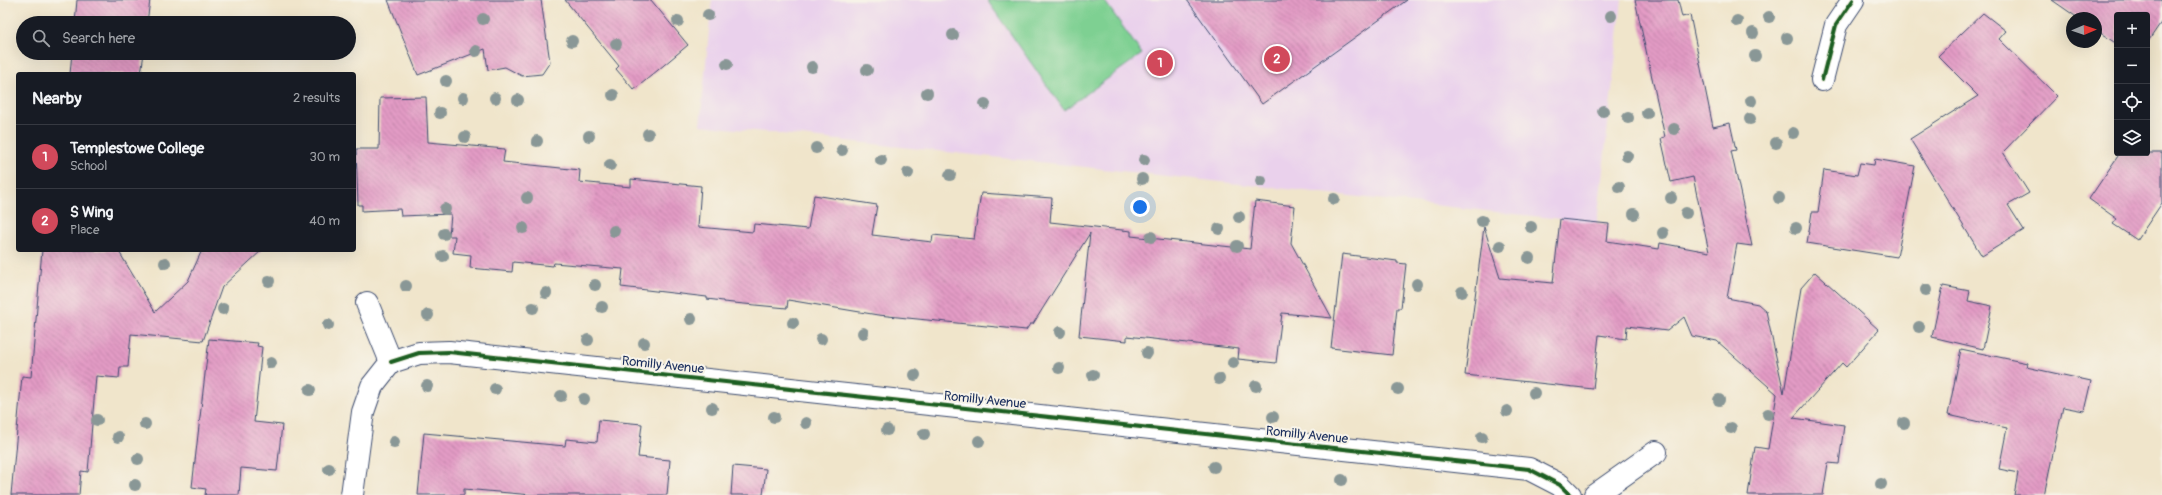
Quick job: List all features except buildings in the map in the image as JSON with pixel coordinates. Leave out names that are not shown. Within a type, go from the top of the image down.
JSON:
[{"type":"street","points":[[1822,80],[1836,25],[1853,0]]},
{"type":"street","points":[[352,495],[363,412],[372,386],[391,362],[367,303]]},
{"type":"street","name":"Romilly Avenue","points":[[391,362],[419,353],[449,352],[1514,467],[1530,469],[1560,485],[1570,495]]},
{"type":"street","points":[[1595,495],[1656,452]]},
{"type":"shaded area","points":[[712,0],[1622,0],[1597,223],[700,125]]},
{"type":"green space","points":[[987,0],[1104,0],[1142,54],[1064,110]]},
{"type":"cycle path","points":[[1822,80],[1836,25],[1853,0]]},
{"type":"cycle path","points":[[391,362],[419,353],[449,352],[1529,469],[1560,485],[1570,495]]},
{"type":"place","name":"S Wing","points":[[1277,59]]},
{"type":"place","name":"Templestowe College","points":[[1160,63]]}]
